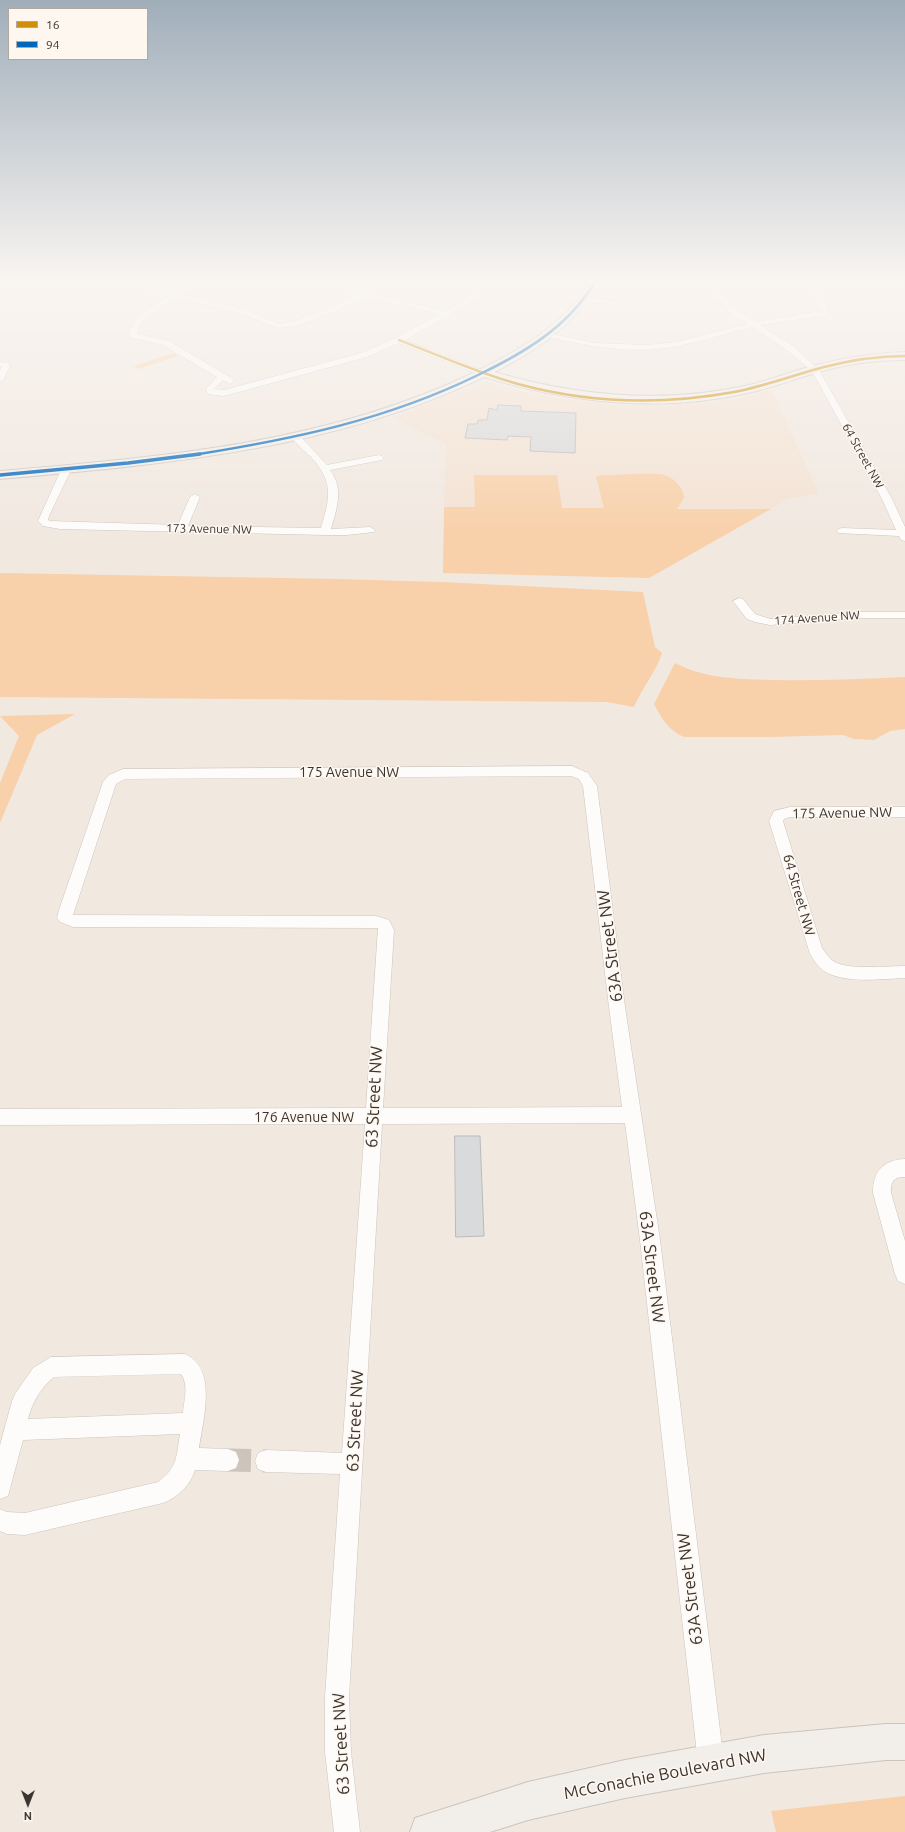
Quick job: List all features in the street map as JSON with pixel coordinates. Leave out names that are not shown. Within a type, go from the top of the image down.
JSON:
[{"type":"street","points":[[0,378],[6,367]]},
{"type":"street","points":[[208,367],[242,388]]},
{"type":"street","points":[[222,376],[210,389],[211,392],[218,394],[318,367]]},
{"type":"street","points":[[470,367],[519,384],[550,391],[598,398],[647,400],[696,397],[733,392],[826,367]]},
{"type":"street","points":[[0,475],[66,470],[187,457],[296,437],[404,406],[453,387],[494,367]]},
{"type":"street","name":"64 Street NW","points":[[812,367],[815,370],[887,499],[904,535]]},
{"type":"street","points":[[296,437],[324,468],[332,482],[334,497],[326,532]]},
{"type":"street","points":[[324,468],[379,458]]},
{"type":"street","name":"173 Avenue NW","points":[[66,470],[44,516],[43,521],[47,524],[60,526],[326,532],[370,530]]},
{"type":"street","points":[[182,528],[196,497]]},
{"type":"street","points":[[842,531],[904,535]]},
{"type":"street","name":"174 Avenue NW","points":[[739,601],[749,616],[756,620],[770,622],[859,615],[905,615]]},
{"type":"street","name":"175 Avenue NW","points":[[90,843],[110,782],[114,778],[123,774],[572,771],[583,775]]},
{"type":"street","name":"63A Street NW","points":[[583,775],[588,779],[591,791],[632,1115],[650,1240],[711,1763]]},
{"type":"street","name":"175 Avenue NW","points":[[779,815],[790,812],[905,812]]},
{"type":"street","name":"64 Street NW","points":[[779,815],[776,822],[815,950],[822,962],[833,968],[847,971],[905,972]]},
{"type":"street","name":"63 Street NW","points":[[90,843],[66,910],[65,918],[73,921],[376,922],[384,924],[386,930],[337,1697],[338,1752],[347,1832]]},
{"type":"street","name":"176 Avenue NW","points":[[0,1117],[632,1115]]},
{"type":"street","points":[[905,1168],[891,1169],[881,1181],[882,1193],[905,1274]]},
{"type":"street","points":[[0,1488],[22,1402],[40,1375],[51,1367],[186,1364],[191,1370],[196,1386],[186,1459],[183,1472],[173,1484],[163,1492],[25,1524],[6,1523],[0,1520]]},
{"type":"street","points":[[15,1430],[191,1423]]},
{"type":"street","points":[[186,1459],[228,1460]]},
{"type":"street","points":[[266,1461],[352,1464]]},
{"type":"street","name":"McConachie Boulevard NW","points":[[429,1832],[528,1801],[624,1779],[764,1754],[886,1742],[905,1742]]},
{"type":"shaded area","points":[[486,381],[520,391],[556,398],[620,405],[693,404],[735,399],[772,390],[819,494],[789,498],[771,509],[444,507],[446,444],[392,418]]},
{"type":"shaded area","points":[[660,474],[672,479],[682,490],[684,498],[677,509],[771,509],[649,578],[443,573],[444,507],[475,507],[474,475],[557,475],[562,508],[604,508],[596,477],[602,475]]},
{"type":"shaded area","points":[[0,573],[441,582],[643,592],[655,647],[662,653],[634,707],[607,702],[0,697]]},
{"type":"shaded area","points":[[675,663],[710,675],[748,679],[822,680],[905,677],[905,729],[890,731],[874,740],[854,739],[843,735],[684,737],[666,724],[654,704]]},
{"type":"shaded area","points":[[75,714],[37,735],[0,823],[0,783],[19,736],[0,716]]},
{"type":"shaded area","points":[[905,1796],[905,1832],[776,1832],[771,1811]]},
{"type":"building","points":[[498,405],[521,406],[521,411],[576,413],[575,453],[530,451],[531,437],[508,436],[507,440],[465,438],[468,424],[477,424],[478,420],[487,420],[489,408],[497,410]]},
{"type":"building","points":[[455,1136],[480,1136],[484,1236],[456,1237]]},
{"type":"tunnel","points":[[228,1460],[266,1461]]},
{"type":"transit line","name":"16","points":[[469,367],[518,384],[544,390],[571,395],[625,400],[653,400],[707,396],[734,392],[757,387],[824,367]]},
{"type":"transit line","name":"94","points":[[0,475],[128,463],[193,455],[257,445],[320,432],[383,414],[443,392],[494,367]]}]
